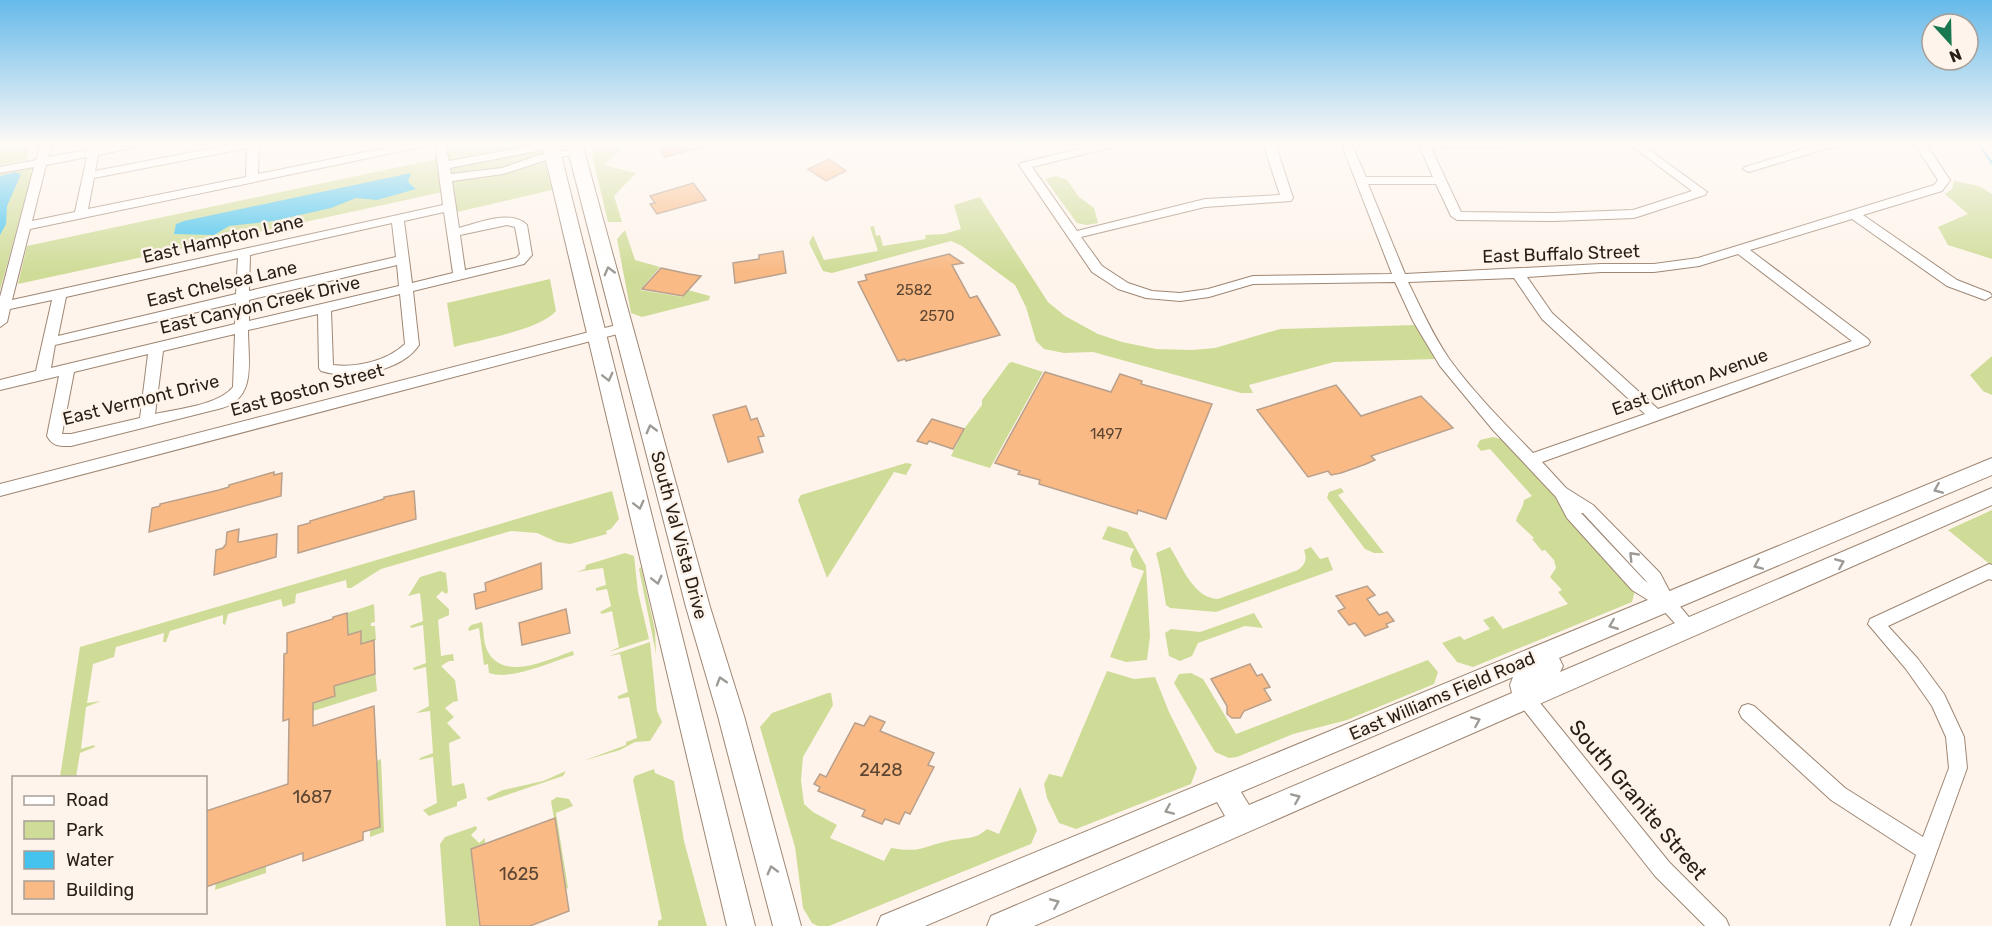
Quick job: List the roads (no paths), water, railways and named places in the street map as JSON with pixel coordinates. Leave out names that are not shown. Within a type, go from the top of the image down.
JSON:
[{"type":"main road","name":"South Val Vista Drive","points":[[560,186],[741,926]]},
{"type":"main road","name":"South Val Vista Drive","points":[[584,186],[787,926]]},
{"type":"main road","name":"East Williams Field Road","points":[[891,926],[1992,466]]},
{"type":"main road","name":"East Williams Field Road","points":[[1001,926],[1992,496]]},
{"type":"main road","points":[[646,536],[677,526]]},
{"type":"main road","points":[[1526,699],[1522,682],[1529,676],[1556,664],[1560,647]]},
{"type":"main road","points":[[1223,787],[1243,821]]},
{"type":"street","points":[[0,322],[34,186]]},
{"type":"street","points":[[81,214],[86,186]]},
{"type":"street","points":[[25,226],[217,186]]},
{"type":"street","points":[[446,186],[460,276]]},
{"type":"street","name":"East Buffalo Street","points":[[1040,186],[1097,269],[1123,286],[1151,295],[1180,297],[1209,293],[1253,280],[1518,274],[1601,268],[1654,268],[1700,262],[1939,186]]},
{"type":"street","points":[[1075,235],[1205,203],[1287,198],[1283,186]]},
{"type":"street","points":[[1364,186],[1400,278],[1420,321],[1445,363],[1464,387],[1561,492],[1573,514],[1638,585],[1667,603],[1690,628]]},
{"type":"street","points":[[1444,186],[1457,216],[1553,217],[1634,214],[1701,192],[1693,186]]},
{"type":"street","name":"East Hampton Lane","points":[[4,306],[449,207]]},
{"type":"street","points":[[1852,213],[1952,283],[1985,296]]},
{"type":"street","points":[[324,309],[326,368],[335,372],[352,370],[405,354],[412,345],[398,219]]},
{"type":"street","name":"East Canyon Creek Drive","points":[[0,385],[406,290],[520,261],[526,255],[521,225],[517,222],[504,221],[453,233]]},
{"type":"street","name":"East Clifton Avenue","points":[[1531,460],[1863,342],[1741,250]]},
{"type":"street","points":[[242,328],[244,253]]},
{"type":"street","name":"East Chelsea Lane","points":[[50,342],[402,260]]},
{"type":"street","points":[[0,270],[15,267]]},
{"type":"street","points":[[1518,274],[1547,316],[1657,417]]},
{"type":"street","points":[[42,375],[60,294]]},
{"type":"street","name":"East Vermont Drive","points":[[67,369],[54,436],[57,440],[71,440],[222,403],[233,397],[240,388],[242,328]]},
{"type":"street","name":"East Boston Street","points":[[0,490],[624,328]]},
{"type":"street","points":[[147,421],[156,349]]},
{"type":"street","points":[[1900,926],[1958,768],[1955,737],[1938,700],[1912,664],[1876,624],[1990,572]]},
{"type":"street","name":"South Granite Street","points":[[1526,699],[1662,869],[1719,926]]},
{"type":"street","points":[[1748,712],[1838,794],[1928,851]]},
{"type":"water","points":[[0,186],[16,186],[7,206],[6,224],[0,235]]},
{"type":"water","points":[[349,186],[413,186],[416,189],[377,200],[356,198],[331,208],[273,221],[229,226],[214,235],[174,234],[176,224]]}]
